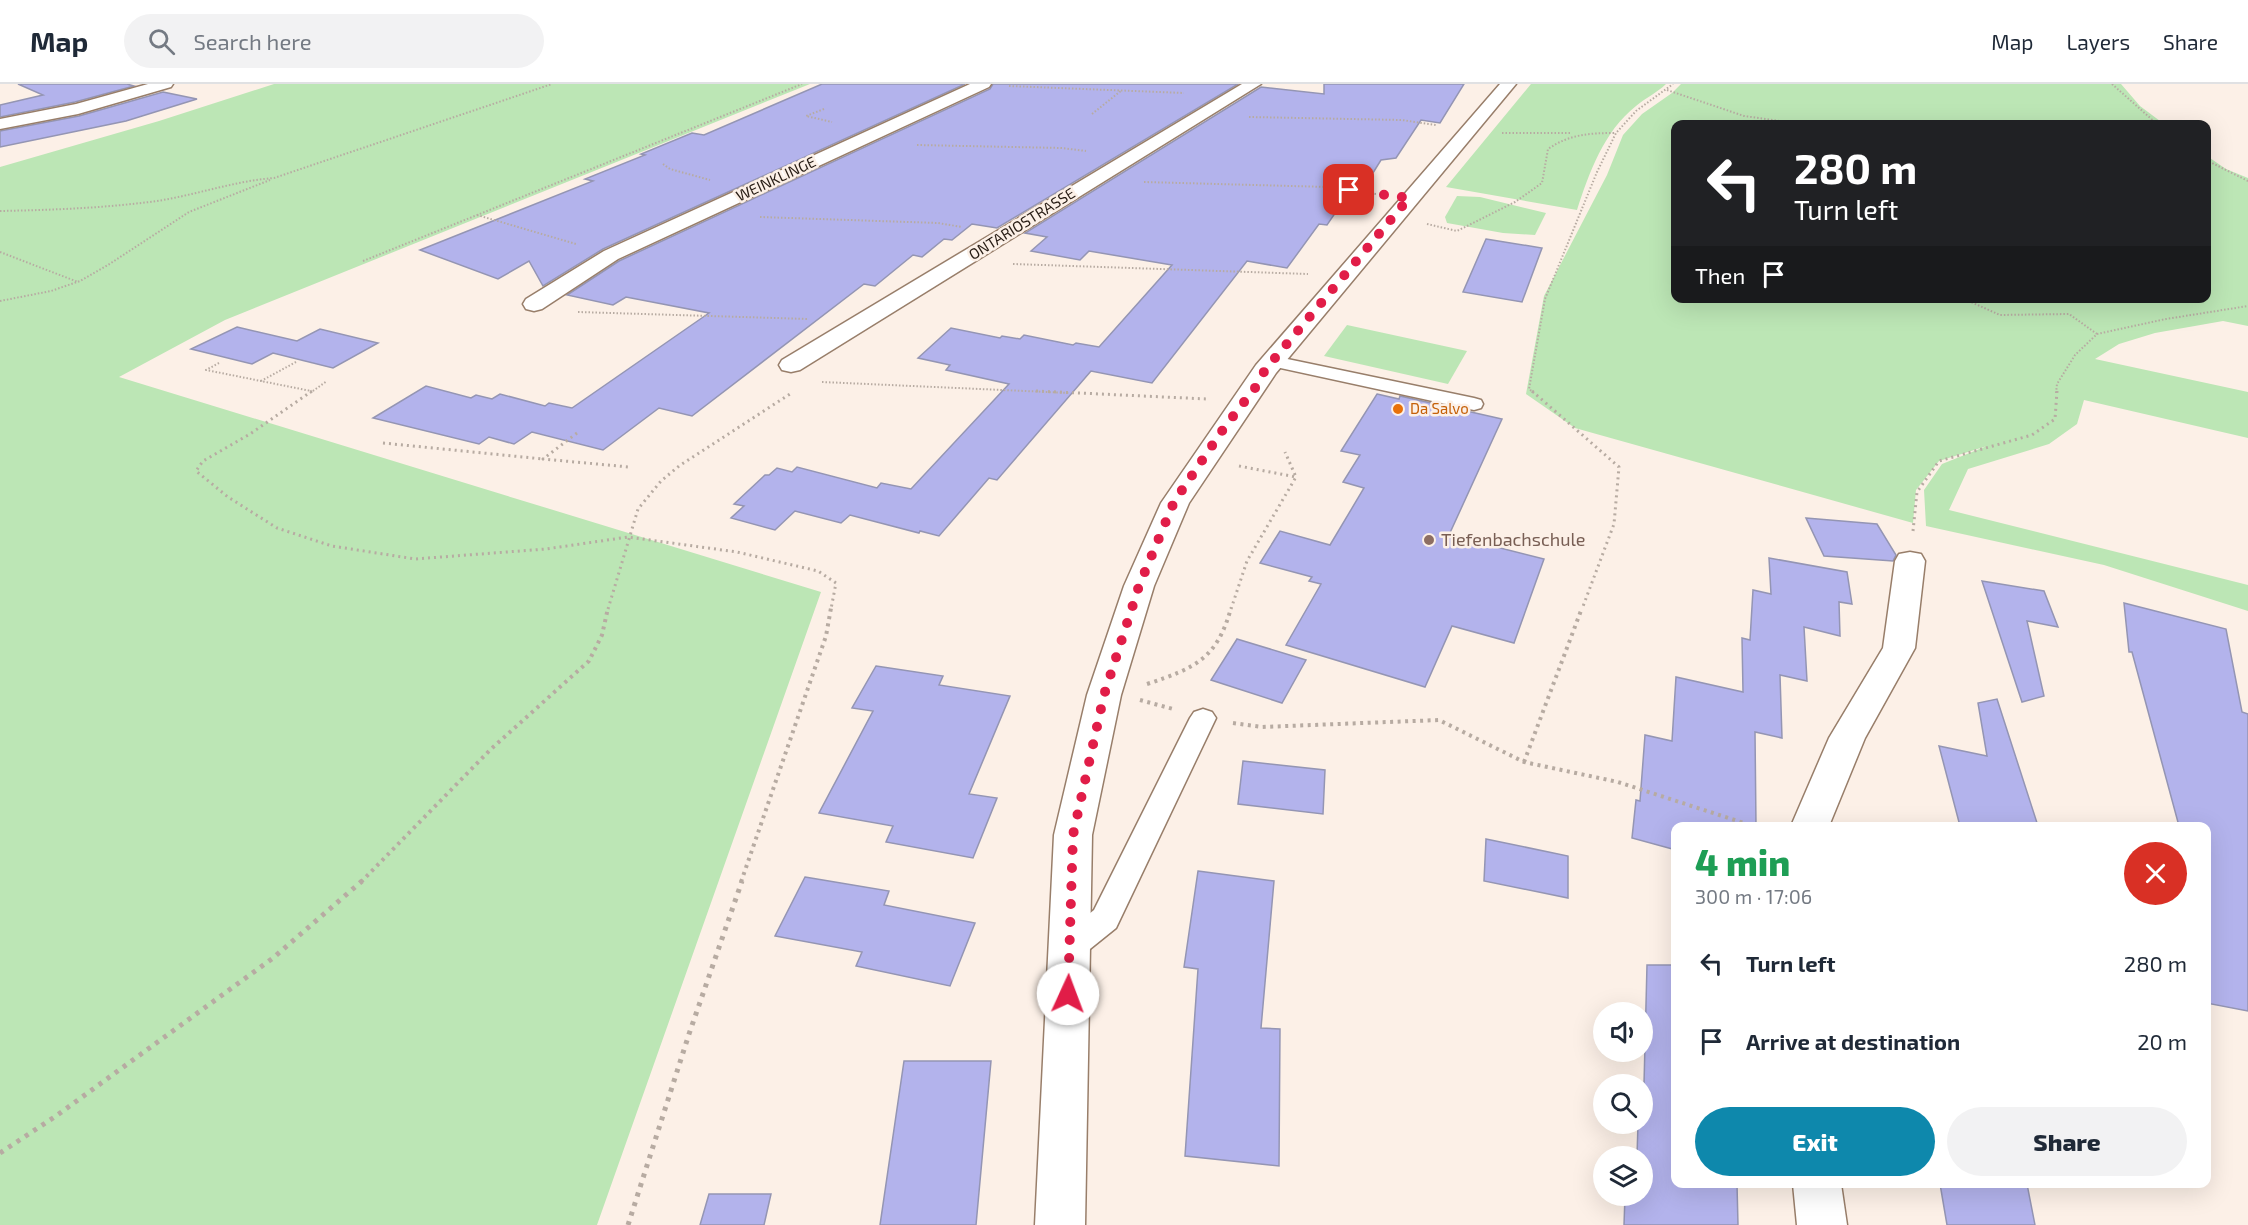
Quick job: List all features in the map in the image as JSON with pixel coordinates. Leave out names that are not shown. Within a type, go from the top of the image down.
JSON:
[{"type":"street","points":[[0,124],[78,109],[165,84]]},
{"type":"street","name":"WEINKLINGE","points":[[534,304],[611,255],[983,84]]},
{"type":"street","name":"ONTARIOSTRASSE","points":[[791,365],[1253,84]]},
{"type":"street","points":[[1060,1225],[1073,835],[1113,695],[1143,575],[1174,502],[1273,361],[1508,84]]},
{"type":"street","points":[[541,275],[572,280]]},
{"type":"street","points":[[1812,822],[1847,738],[1899,648],[1910,561]]},
{"type":"street","points":[[1817,1188],[1822,1225]]},
{"type":"lane","points":[[1273,361],[1474,404]]},
{"type":"lane","points":[[1069,948],[1105,919],[1203,718]]},
{"type":"path","points":[[0,301],[40,294],[79,282],[190,211],[274,178],[552,84]]},
{"type":"path","points":[[363,261],[802,84]]},
{"type":"path","points":[[1002,84],[1013,87],[1168,91]]},
{"type":"path","points":[[1524,762],[1614,524],[1619,467],[1529,389],[1545,299],[1597,172],[1616,133],[1636,111],[1673,84]]},
{"type":"path","points":[[2112,84],[2152,120]]},
{"type":"path","points":[[1092,114],[1123,90]]},
{"type":"path","points":[[1667,90],[1744,116],[1772,120]]},
{"type":"path","points":[[1210,111],[1240,117],[1402,120],[1468,131],[1616,133]]},
{"type":"path","points":[[1393,218],[1456,231],[1515,202],[1542,183],[1548,149],[1560,140],[1576,133]]},
{"type":"path","points":[[866,138],[896,144],[1081,150]]},
{"type":"path","points":[[2211,163],[2248,182]]},
{"type":"path","points":[[1104,174],[1137,182],[1328,187],[1409,198]]},
{"type":"path","points":[[0,211],[64,210],[137,203],[207,192],[249,180],[274,178]]},
{"type":"path","points":[[713,208],[743,217],[938,223],[972,228]]},
{"type":"path","points":[[476,214],[611,255]]},
{"type":"path","points":[[0,252],[79,282]]},
{"type":"path","points":[[973,255],[1002,263],[1345,275]]},
{"type":"path","points":[[1973,303],[2000,315],[2069,314],[2097,334]]},
{"type":"path","points":[[534,304],[567,311],[786,318]]},
{"type":"path","points":[[1910,561],[1917,492],[1939,461],[2032,435],[2055,419],[2057,384],[2075,355],[2097,334],[2166,319],[2248,306]]},
{"type":"path","points":[[261,381],[296,362]]},
{"type":"path","points":[[219,363],[206,370],[312,391]]},
{"type":"path","points":[[791,365],[793,371],[811,380],[1214,400],[1208,409],[1234,416]]},
{"type":"path","points":[[0,1153],[56,1116],[273,958],[353,890],[491,749],[589,662],[602,635],[628,537],[638,509],[661,482],[679,466],[811,380]]},
{"type":"path","points":[[327,381],[250,434],[203,461],[196,471],[228,497],[278,528],[332,546],[415,560],[546,549],[628,537],[737,552],[818,571],[837,583],[826,636],[689,1034],[628,1225]]},
{"type":"path","points":[[543,459],[577,433]]},
{"type":"path","points":[[382,443],[629,467]]},
{"type":"path","points":[[1285,452],[1296,477]]},
{"type":"path","points":[[1203,459],[1296,477]]},
{"type":"path","points":[[1113,695],[1199,663],[1220,642],[1230,614],[1234,590],[1246,562],[1296,477]]},
{"type":"path","points":[[1113,695],[1203,718],[1262,727],[1439,720],[1524,762],[1618,782],[1741,822]]},
{"type":"green space","points":[[274,84],[810,84],[225,320],[119,377],[821,592],[597,1225],[0,1225],[0,167],[159,121]]},
{"type":"green space","points":[[1531,84],[1666,84],[1625,116],[1606,140],[1577,210],[1446,187]]},
{"type":"green space","points":[[1681,84],[2121,84],[2140,106],[2159,120],[1671,120],[1671,303],[2211,303],[2211,159],[2226,169],[2248,178],[2248,326],[2223,321],[2155,333],[2119,344],[2095,359],[2248,392],[2248,438],[2084,400],[2077,424],[2049,444],[1968,469],[1949,510],[2248,585],[2248,611],[2104,565],[1926,526],[1924,490],[1942,464],[1987,446],[1939,461],[1916,490],[1913,523],[1575,428],[1526,394],[1544,296],[1607,175],[1623,135],[1642,114]]},
{"type":"green space","points":[[1457,196],[1480,197],[1546,213],[1535,235],[1503,233],[1447,223],[1445,217]]},
{"type":"green space","points":[[1347,325],[1467,351],[1448,384],[1324,356]]},
{"type":"building","points":[[18,84],[127,84],[134,86],[75,102],[0,117],[0,105],[43,95]]},
{"type":"building","points":[[822,84],[965,84],[603,249],[543,286],[529,261],[498,279],[420,250],[593,181],[585,179],[645,155],[641,154],[692,133],[704,135]]},
{"type":"building","points":[[993,84],[1238,84],[997,228],[972,224],[952,240],[944,239],[922,257],[913,255],[875,286],[864,284],[692,416],[659,408],[603,450],[532,432],[514,444],[489,437],[479,444],[373,418],[426,386],[471,398],[476,395],[492,399],[500,394],[545,406],[549,403],[572,408],[709,313],[626,297],[613,305],[567,295],[619,261],[990,89]]},
{"type":"building","points":[[1324,84],[1464,84],[1440,123],[1421,120],[1396,158],[1381,160],[1363,189],[1353,187],[1327,225],[1319,224],[1287,268],[1247,261],[1152,383],[1091,371],[997,480],[989,478],[939,536],[850,515],[841,523],[795,511],[775,530],[731,518],[744,506],[734,504],[765,475],[769,475],[777,468],[792,472],[797,467],[877,488],[881,483],[911,489],[1009,384],[946,370],[950,365],[918,358],[951,328],[1000,338],[1002,336],[1020,339],[1024,335],[1073,345],[1076,343],[1099,347],[1172,265],[1089,251],[1080,260],[1031,251],[1047,237],[1025,233],[1261,87],[1324,94]]},
{"type":"building","points":[[163,92],[197,99],[126,121],[0,147],[0,131],[79,116]]},
{"type":"building","points":[[1486,239],[1542,248],[1522,302],[1463,292]]},
{"type":"building","points":[[237,327],[297,341],[320,329],[378,343],[333,368],[273,353],[252,364],[191,349]]},
{"type":"building","name":"Tiefenbachschule","points":[[1377,394],[1399,399],[1400,396],[1502,419],[1449,535],[1544,559],[1514,643],[1452,626],[1425,687],[1286,645],[1321,584],[1309,581],[1312,577],[1260,563],[1280,531],[1330,545],[1364,488],[1343,482],[1360,455],[1341,451]]},
{"type":"building","points":[[1806,518],[1877,524],[1896,555],[1893,561],[1824,556]]},
{"type":"building","points":[[1769,558],[1847,572],[1852,604],[1839,602],[1840,636],[1804,627],[1807,681],[1780,675],[1782,738],[1755,732],[1756,822],[1671,822],[1671,849],[1632,838],[1636,800],[1640,801],[1645,735],[1672,741],[1676,677],[1743,692],[1742,638],[1750,640],[1753,590],[1771,594]]},
{"type":"building","points":[[1982,581],[2044,591],[2058,627],[2027,621],[2044,696],[2022,702]]},
{"type":"building","points":[[2124,603],[2226,629],[2242,712],[2248,714],[2248,1011],[2211,1004],[2211,822],[2178,822],[2132,652],[2129,652]]},
{"type":"building","points":[[1237,639],[1306,660],[1282,703],[1211,680]]},
{"type":"building","points":[[876,666],[943,676],[939,685],[1010,696],[969,794],[997,798],[973,858],[886,842],[893,826],[819,813],[873,711],[852,708]]},
{"type":"building","points":[[1997,699],[2037,822],[1959,822],[1939,746],[1987,756],[1978,703]]},
{"type":"building","points":[[1243,761],[1325,770],[1323,814],[1238,804]]},
{"type":"building","points":[[1486,839],[1568,856],[1568,898],[1484,881]]},
{"type":"building","points":[[1198,871],[1274,881],[1261,1028],[1280,1029],[1279,1166],[1185,1156],[1198,969],[1184,967]]},
{"type":"building","points":[[805,877],[889,891],[884,905],[975,923],[950,986],[856,966],[862,952],[775,936]]},
{"type":"building","points":[[1647,965],[1671,965],[1671,1188],[1737,1188],[1738,1225],[1624,1225],[1625,1206],[1653,1206],[1653,1146],[1637,1146],[1638,1134],[1653,1134],[1653,1074],[1644,1074],[1645,1062],[1653,1062],[1653,1002],[1646,1002]]},
{"type":"building","points":[[904,1061],[991,1061],[976,1225],[880,1225]]},
{"type":"building","points":[[1941,1188],[2028,1188],[2035,1225],[1947,1225]]},
{"type":"building","points":[[709,1194],[771,1194],[764,1225],[700,1225]]},
{"type":"place","name":"Da Salvo","points":[[1398,409]]},
{"type":"place","name":"Tiefenbachschule","points":[[1429,540]]},
{"type":"route","points":[[1068,994],[1073,835],[1104,695],[1139,586],[1174,502],[1224,428],[1255,388],[1265,370],[1409,198],[1349,190]]}]
